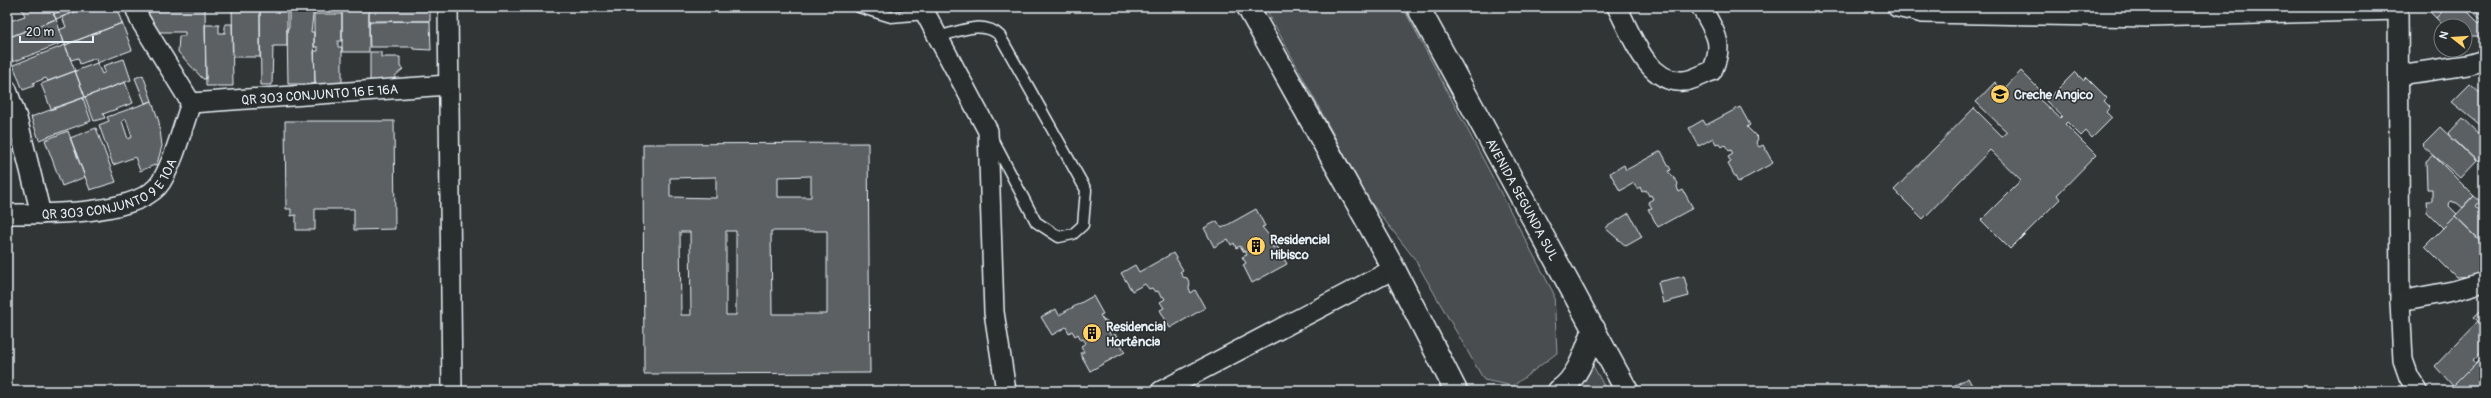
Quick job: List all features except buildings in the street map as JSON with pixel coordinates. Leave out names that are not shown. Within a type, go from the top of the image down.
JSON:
[{"type":"main road","points":[[1248,7],[1460,389]]},
{"type":"main road","name":"AVENIDA SEGUNDA SUL","points":[[1418,7],[1627,391]]},
{"type":"main road","points":[[1559,391],[1566,386],[1582,364],[1594,329]]},
{"type":"street","points":[[135,7],[140,20],[191,102]]},
{"type":"street","points":[[448,7],[452,391]]},
{"type":"street","points":[[1617,7],[1648,65],[1665,80],[1684,82],[1712,71],[1719,56],[1718,36],[1701,7]]},
{"type":"street","points":[[1897,7],[1923,13],[2150,12],[2398,8],[2400,301],[2403,360],[2409,377],[2418,391]]},
{"type":"street","points":[[924,11],[988,131],[994,312],[1006,391]]},
{"type":"street","points":[[2399,75],[2467,65],[2484,60]]},
{"type":"street","name":"QR 303 CONJUNTO 16 E 16A","points":[[191,102],[448,85]]},
{"type":"street","points":[[7,90],[17,118],[41,214]]},
{"type":"street","name":"QR 303 CONJUNTO 9 E 10A","points":[[7,214],[54,215],[120,206],[142,198],[160,184],[177,146],[191,102]]},
{"type":"street","points":[[1161,391],[1394,269]]},
{"type":"street","points":[[2400,301],[2453,291],[2484,282]]},
{"type":"lane","points":[[859,7],[891,17],[924,11]]},
{"type":"lane","points":[[938,37],[976,27],[995,30],[1000,36],[1086,190],[1083,225],[1080,229],[1059,237],[1036,222],[988,131]]},
{"type":"shaded area","points":[[1265,7],[1403,7],[1554,294],[1557,353],[1513,386],[1484,380],[1414,258],[1368,199]]},
{"type":"shaded area","points":[[1592,364],[1607,391],[1571,391]]},
{"type":"place","name":"Creche Angico","points":[[2000,94]]},
{"type":"place","name":"Residencial Hibisco","points":[[1256,246]]},
{"type":"place","name":"Residencial Hortência","points":[[1092,333]]}]
